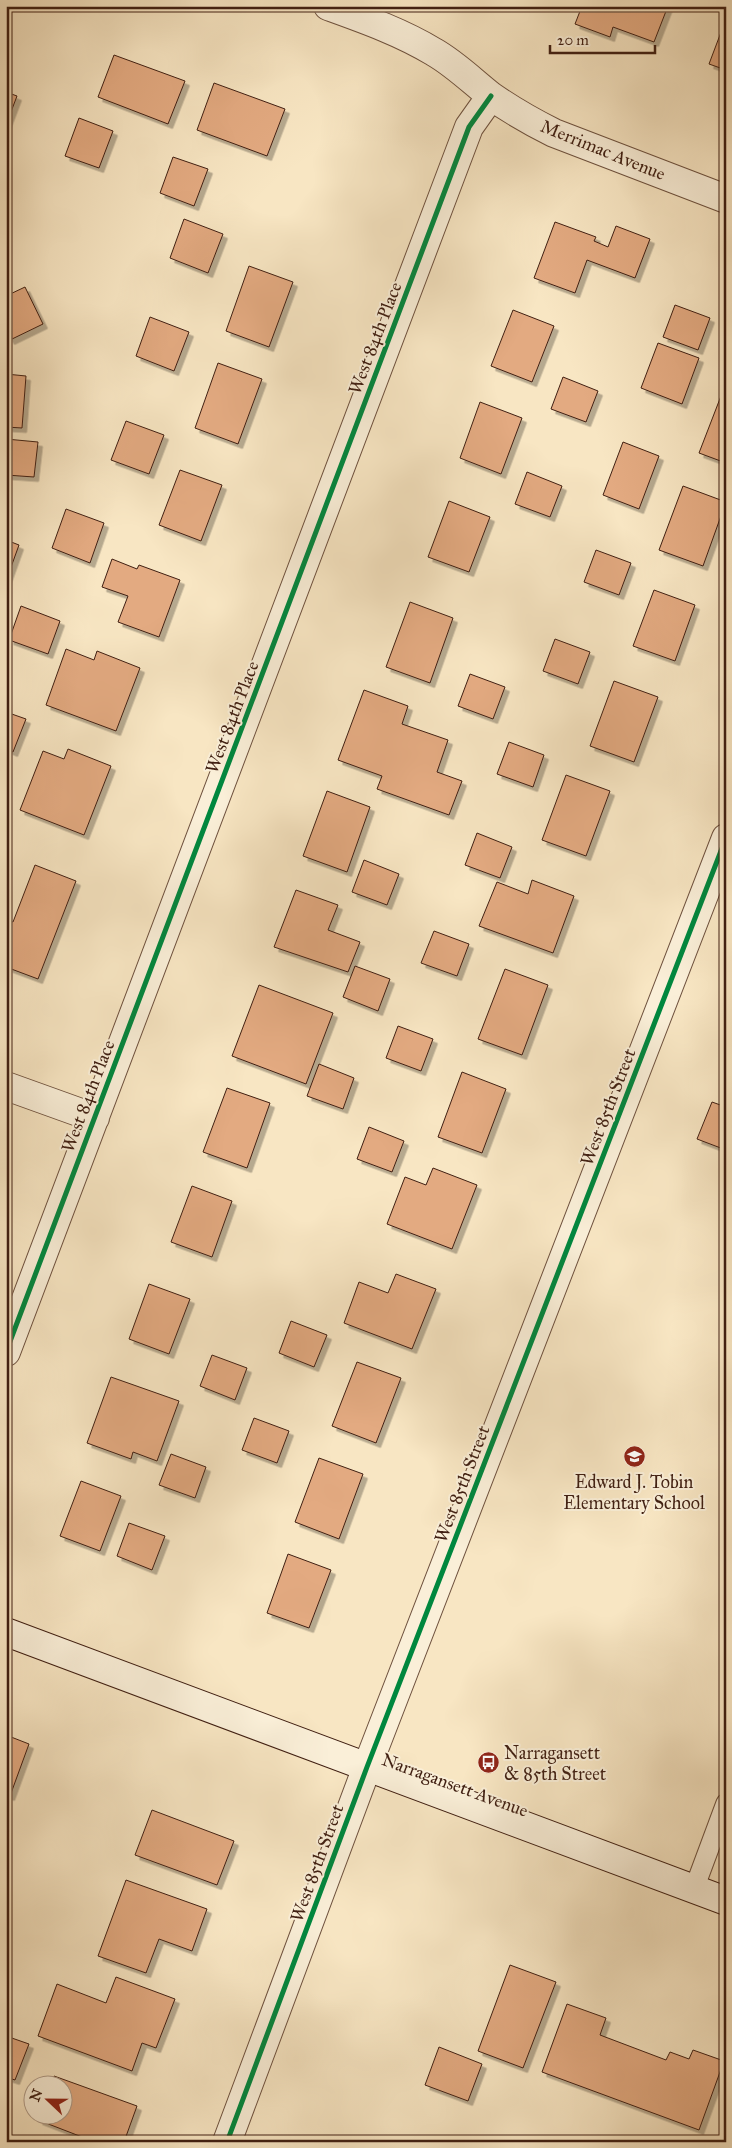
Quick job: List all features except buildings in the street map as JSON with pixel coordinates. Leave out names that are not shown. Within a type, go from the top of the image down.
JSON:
[{"type":"street","name":"Merrimac Avenue","points":[[328,6],[381,26],[433,51],[463,71],[491,96],[554,133],[726,198]]},
{"type":"street","name":"West 84th Place","points":[[6,1352],[469,127],[491,96]]},
{"type":"street","name":"West 85th Street","points":[[227,2142],[367,1767],[718,885],[726,838]]},
{"type":"street","points":[[6,1086],[94,1118]]},
{"type":"street","name":"Narragansett Avenue","points":[[6,1632],[726,1901]]},
{"type":"lane","points":[[694,1889],[726,1803]]},
{"type":"cycle path","points":[[6,1352],[469,127],[491,96]]},
{"type":"cycle path","points":[[227,2142],[367,1767],[726,838]]},
{"type":"place","name":"Edward J. Tobin Elementary School","points":[[634,1457]]},
{"type":"place","name":"Narragansett & 85th Street","points":[[488,1763]]}]
